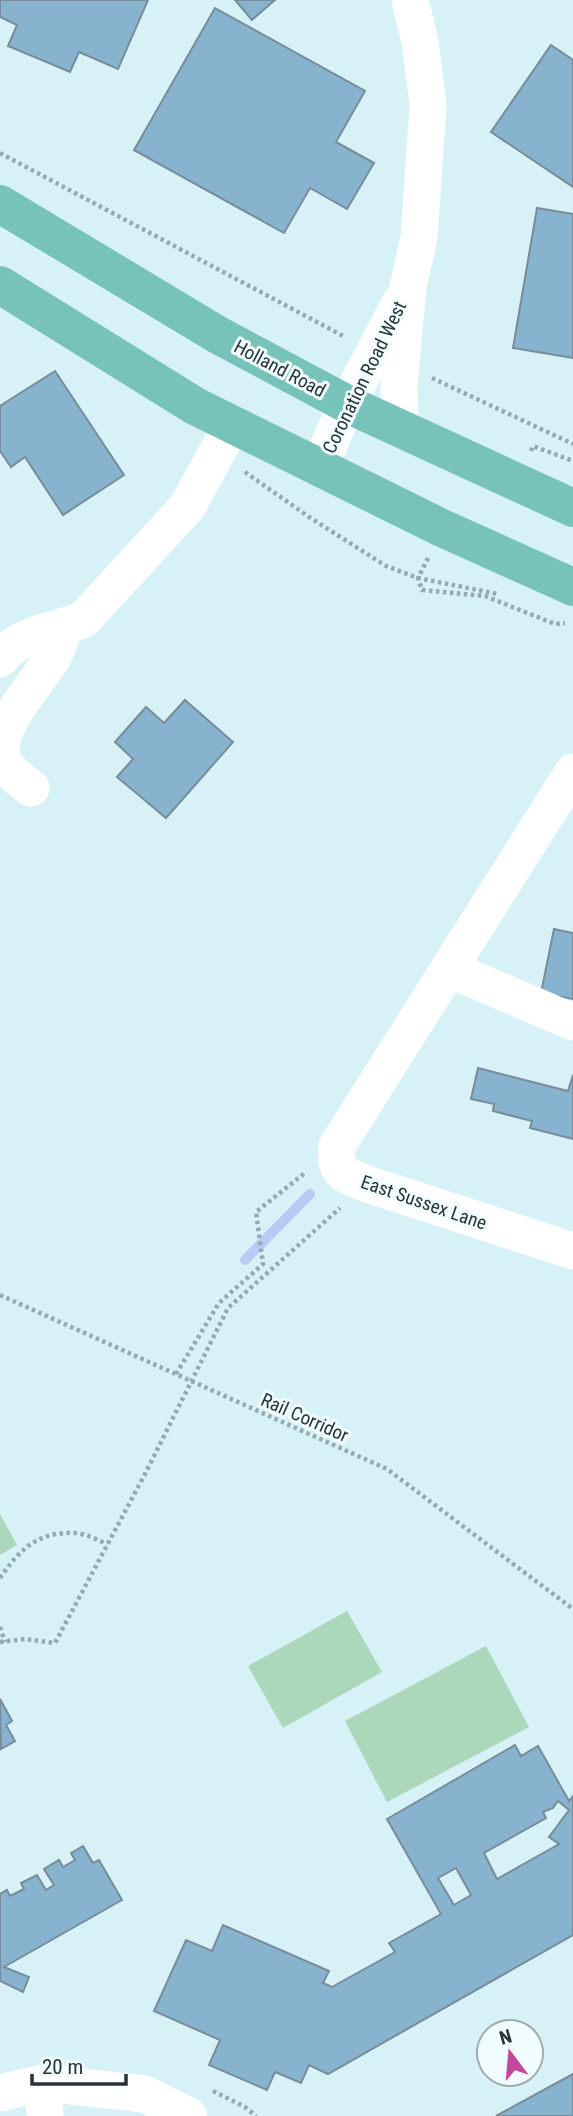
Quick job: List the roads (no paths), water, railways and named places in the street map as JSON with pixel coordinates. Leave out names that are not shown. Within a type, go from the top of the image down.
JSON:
[{"type":"main road","name":"Holland Road","points":[[0,204],[218,335],[347,404],[573,508]]},
{"type":"main road","points":[[0,285],[195,406],[442,528],[573,587]]},
{"type":"street","name":"Coronation Road West","points":[[319,467],[347,404],[387,358],[419,238],[428,105],[420,42],[410,0]]},
{"type":"street","name":"Coronation Road West","points":[[387,358],[399,388],[400,429]]},
{"type":"street","points":[[0,659],[7,650],[40,631],[65,627],[83,618],[187,507],[232,425]]},
{"type":"street","points":[[31,788],[17,778],[5,763],[1,751],[3,733],[55,654],[65,627]]},
{"type":"street","points":[[573,772],[449,969],[573,1022]]},
{"type":"street","name":"East Sussex Lane","points":[[449,969],[337,1146],[335,1159],[338,1169],[367,1184],[573,1251]]},
{"type":"street","points":[[0,2093],[43,2100],[145,2094],[188,2116]]},
{"type":"waterway","points":[[245,1260],[310,1194]]}]
